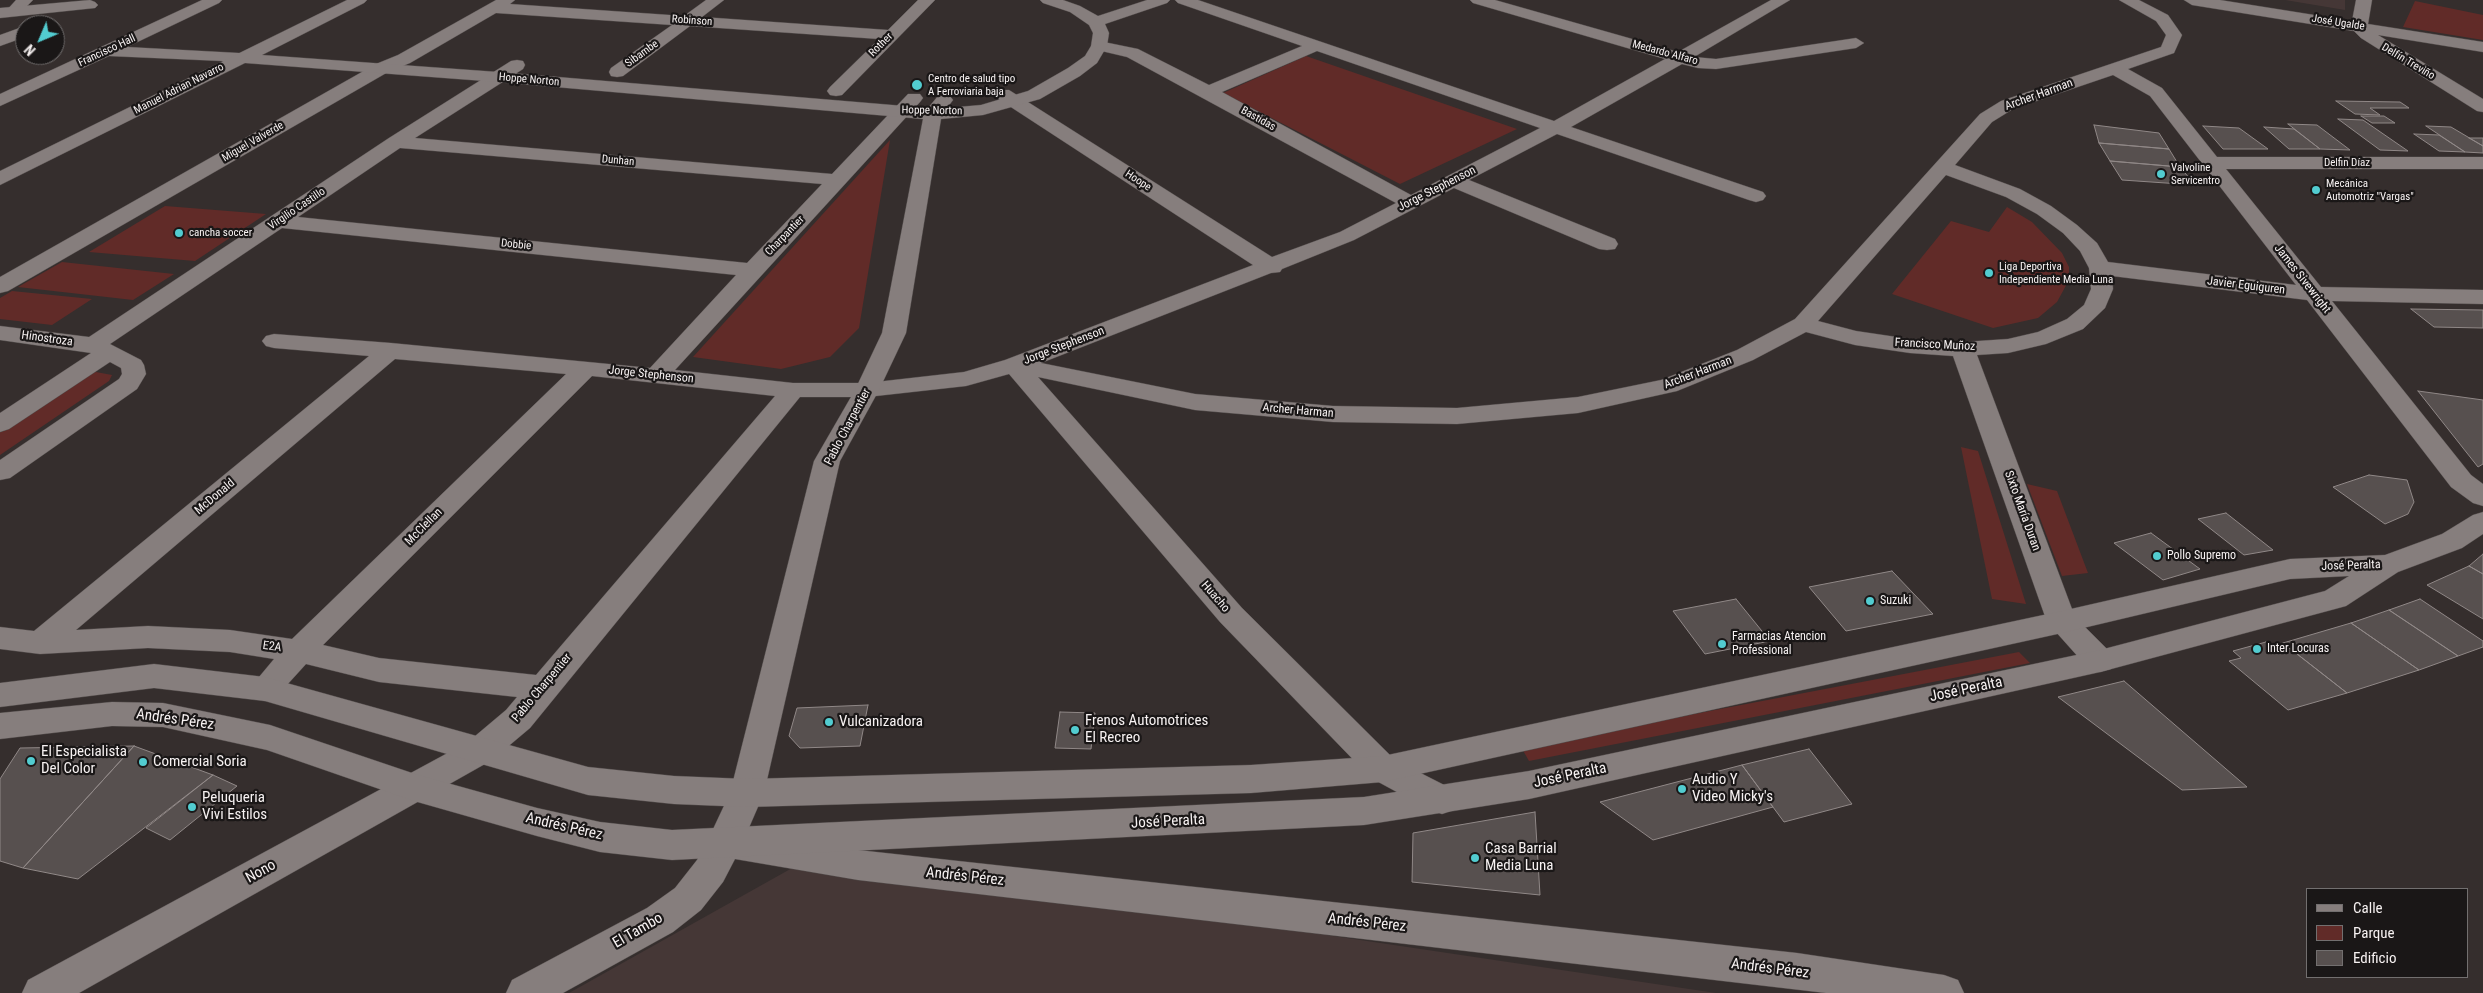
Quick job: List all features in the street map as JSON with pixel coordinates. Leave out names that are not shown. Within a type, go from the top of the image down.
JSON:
[{"type":"street","points":[[65,15],[109,0]]},
{"type":"street","name":"Francisco Hall","points":[[0,101],[214,0]]},
{"type":"street","name":"Manuel Adrian Navarro","points":[[0,179],[259,48],[359,0]]},
{"type":"street","name":"Sibambe","points":[[616,72],[716,0]]},
{"type":"street","name":"Rother","points":[[836,91],[927,0]]},
{"type":"street","points":[[1048,0],[1075,9],[1096,22],[1101,34],[1100,46]]},
{"type":"street","points":[[1096,22],[1162,0]]},
{"type":"street","points":[[1183,0],[1756,196]]},
{"type":"street","name":"Medardo Alfaro","points":[[1478,0],[1679,59],[1716,64],[1856,43]]},
{"type":"street","name":"Jorge Stephenson","points":[[274,341],[586,368],[793,390],[868,390],[966,379],[1014,365],[1272,267],[1347,236],[1557,128],[1780,0]]},
{"type":"street","name":"Archer Harman","points":[[1014,365],[1195,402],[1333,414],[1457,416],[1578,405],[1668,386],[1745,355],[1803,324],[1986,118],[2007,105],[2168,50],[2174,35],[2162,18],[2127,0]]},
{"type":"street","name":"José Ugalde","points":[[2192,0],[2483,47]]},
{"type":"street","points":[[2359,27],[2364,0]]},
{"type":"street","name":"Robinson","points":[[500,4],[891,35]]},
{"type":"street","name":"Miguel Valverde","points":[[0,286],[382,68],[404,58],[500,4]]},
{"type":"street","points":[[13,8],[90,5]]},
{"type":"street","name":"Delfín Treviño","points":[[2359,27],[2378,44],[2483,107]]},
{"type":"street","points":[[0,41],[15,35]]},
{"type":"street","name":"Hoppe Norton","points":[[107,51],[240,58],[983,110],[1009,98],[1034,95],[1050,84],[1074,72],[1090,59],[1100,46]]},
{"type":"street","name":"Bastidas","points":[[1100,46],[1132,53],[1208,92],[1411,203]]},
{"type":"street","points":[[1208,92],[1316,46]]},
{"type":"street","name":"Hoppe Norton","points":[[259,48],[616,72],[836,91],[908,105]]},
{"type":"street","name":"Virgilio Castillo","points":[[0,424],[101,348],[279,221],[396,142],[516,65]]},
{"type":"street","name":"James Sivewright","points":[[2115,69],[2156,92],[2461,481],[2483,496]]},
{"type":"street","name":"Hoope","points":[[1009,98],[1272,267]]},
{"type":"street","name":"Charpantier","points":[[657,375],[752,270],[908,105]]},
{"type":"street","name":"Pablo Charpentier","points":[[725,842],[747,793],[828,460],[868,390],[894,333],[938,107]]},
{"type":"street","name":"Dunhan","points":[[396,142],[839,180]]},
{"type":"street","name":"Delfin Díaz","points":[[2211,163],[2483,163]]},
{"type":"street","name":"Francisco Muñoz","points":[[1803,324],[1855,338],[1910,346],[1963,349],[2018,344],[2046,337],[2075,324],[2094,308],[2102,289],[2100,268],[2089,248],[2070,228],[2044,210],[1996,186],[1942,167]]},
{"type":"street","points":[[1454,181],[1607,244]]},
{"type":"street","name":"Dobbie","points":[[279,221],[752,270]]},
{"type":"street","name":"Javier Eguiguren","points":[[2100,268],[2314,294],[2483,297]]},
{"type":"street","name":"Hinostroza","points":[[0,332],[101,348]]},
{"type":"street","points":[[0,472],[128,384],[134,374],[132,365],[101,348]]},
{"type":"street","name":"Sixto María Duran","points":[[1963,349],[2062,622],[2100,661]]},
{"type":"street","name":"McDonald","points":[[40,644],[391,350]]},
{"type":"street","name":"Huacho","points":[[1014,365],[1231,615],[1383,769],[1442,800]]},
{"type":"street","name":"McClellan","points":[[265,689],[299,651],[586,368]]},
{"type":"street","name":"Pablo Charpentier","points":[[480,751],[518,719],[793,390]]},
{"type":"street","name":"José Peralta","points":[[725,842],[1364,812],[1530,785],[2100,661],[2335,598],[2388,565],[2452,541],[2483,521]]},
{"type":"street","name":"José Peralta","points":[[747,793],[1251,779],[1383,769],[2062,622],[2290,568],[2388,565]]},
{"type":"street","name":"E2A","points":[[0,638],[40,644],[148,637],[230,641],[299,651],[379,670],[542,688]]},
{"type":"street","points":[[0,695],[154,676],[265,689],[588,781],[674,790],[747,793]]},
{"type":"street","name":"Andrés Pérez","points":[[0,726],[112,714],[163,716],[270,738],[414,787],[537,822],[600,836],[672,845],[725,842],[858,865],[1797,971],[1944,993]]},
{"type":"street","name":"Nono","points":[[42,993],[480,751]]},
{"type":"street","name":"El Tambo","points":[[526,993],[660,920],[688,899],[710,871],[725,842]]},
{"type":"shaded area","points":[[2285,0],[2345,0],[2345,10]]},
{"type":"shaded area","points":[[810,858],[1716,993],[569,993]]},
{"type":"green space","points":[[2415,1],[2483,15],[2483,40],[2403,27]]},
{"type":"green space","points":[[1306,56],[1517,129],[1400,184],[1223,93]]},
{"type":"green space","points":[[890,140],[859,328],[830,357],[781,369],[693,357]]},
{"type":"green space","name":"cancha soccer","points":[[165,206],[266,214],[195,261],[89,252]]},
{"type":"green space","name":"Liga Deportiva Independiente Media Luna","points":[[2007,207],[2032,222],[2062,253],[2069,267],[2069,280],[2057,302],[2038,318],[1993,328],[1892,294],[1951,221],[1989,232]]},
{"type":"green space","points":[[62,262],[174,274],[133,300],[18,287]]},
{"type":"green space","points":[[12,291],[92,299],[52,325],[0,319],[0,298]]},
{"type":"green space","points":[[96,372],[112,375],[109,381],[0,455],[0,430],[84,375]]},
{"type":"green space","points":[[1961,447],[1978,451],[2026,604],[1992,599]]},
{"type":"green space","points":[[2027,484],[2057,491],[2088,573],[2062,576]]},
{"type":"green space","points":[[2019,652],[2030,663],[1529,761],[1521,747]]},
{"type":"building","points":[[2336,101],[2400,102],[2409,108],[2370,108],[2380,115],[2355,114]]},
{"type":"building","points":[[2361,116],[2384,116],[2395,123],[2372,123]]},
{"type":"building","points":[[2338,119],[2363,120],[2408,151],[2380,150]]},
{"type":"building","points":[[2288,124],[2317,125],[2350,150],[2320,149]]},
{"type":"building","points":[[2094,125],[2159,133],[2169,149],[2099,143]]},
{"type":"building","points":[[2203,126],[2239,128],[2268,149],[2223,149]]},
{"type":"building","points":[[2426,126],[2451,127],[2483,146],[2483,153],[2465,152]]},
{"type":"building","points":[[2264,127],[2294,129],[2320,149],[2289,149]]},
{"type":"building","points":[[2414,134],[2439,135],[2465,152],[2439,151]]},
{"type":"building","points":[[2469,138],[2483,138],[2483,146]]},
{"type":"building","points":[[2099,143],[2169,149],[2180,167],[2110,161]]},
{"type":"building","points":[[2110,161],[2180,167],[2195,185],[2122,180]]},
{"type":"building","points":[[2411,309],[2483,310],[2483,328],[2434,327]]},
{"type":"building","points":[[2418,391],[2483,400],[2483,464],[2478,467]]},
{"type":"building","points":[[2369,475],[2407,480],[2414,502],[2408,514],[2385,524],[2333,487]]},
{"type":"building","points":[[2226,513],[2273,550],[2244,555],[2198,519]]},
{"type":"building","name":"Pollo Supremo","points":[[2151,533],[2200,569],[2163,580],[2114,543]]},
{"type":"building","points":[[2483,554],[2483,574],[2469,566]]},
{"type":"building","points":[[2469,566],[2483,574],[2483,619],[2427,585]]},
{"type":"building","name":"Suzuki","points":[[1892,571],[1933,614],[1846,631],[1809,587]]},
{"type":"building","points":[[1736,599],[1770,641],[1705,654],[1673,611]]},
{"type":"building","points":[[2420,599],[2483,641],[2483,647],[2458,656],[2389,610]]},
{"type":"building","points":[[2389,610],[2458,656],[2419,670],[2351,623]]},
{"type":"building","points":[[2351,623],[2419,670],[2347,693],[2283,643]]},
{"type":"building","points":[[2266,642],[2272,647],[2283,643],[2347,693],[2288,710],[2229,661],[2241,658],[2233,651]]},
{"type":"building","points":[[2124,681],[2247,787],[2182,790],[2058,697]]},
{"type":"building","name":"Vulcanizadora","points":[[868,705],[860,746],[800,748],[789,736],[797,708]]},
{"type":"building","name":"Frenos Automotrices El Recreo","points":[[1060,712],[1095,713],[1091,749],[1055,748]]},
{"type":"building","points":[[134,746],[23,868],[0,861],[0,779],[20,748]]},
{"type":"building","points":[[134,746],[213,775],[78,879],[23,868]]},
{"type":"building","points":[[1809,749],[1852,804],[1784,822],[1742,765]]},
{"type":"building","points":[[1742,765],[1773,807],[1653,840],[1600,802]]},
{"type":"building","name":"Peluqueria Vivi Estilos","points":[[213,775],[237,786],[170,840],[146,828]]},
{"type":"building","name":"Casa Barrial Media Luna","points":[[1535,812],[1540,895],[1412,882],[1413,833]]},
{"type":"place","name":"Centro de salud tipo A Ferroviaria baja","points":[[917,85]]},
{"type":"place","name":"Valvoline Servicentro","points":[[2161,174]]},
{"type":"place","name":"Mecánica Automotriz \"Vargas\"","points":[[2316,190]]},
{"type":"place","name":"cancha soccer","points":[[179,233]]},
{"type":"place","name":"Liga Deportiva Independiente Media Luna","points":[[1989,273]]},
{"type":"place","name":"Pollo Supremo","points":[[2157,556]]},
{"type":"place","name":"Suzuki","points":[[1870,601]]},
{"type":"place","name":"Farmacias Atencion Professional","points":[[1722,644]]},
{"type":"place","name":"Inter Locuras","points":[[2257,649]]},
{"type":"place","name":"Vulcanizadora","points":[[829,722]]},
{"type":"place","name":"Frenos Automotrices El Recreo","points":[[1075,730]]},
{"type":"place","name":"El Especialista Del Color","points":[[31,761]]},
{"type":"place","name":"Comercial Soria","points":[[143,762]]},
{"type":"place","name":"Audio Y Video Micky's","points":[[1682,789]]},
{"type":"place","name":"Peluqueria Vivi Estilos","points":[[192,807]]},
{"type":"place","name":"Casa Barrial Media Luna","points":[[1475,858]]}]
